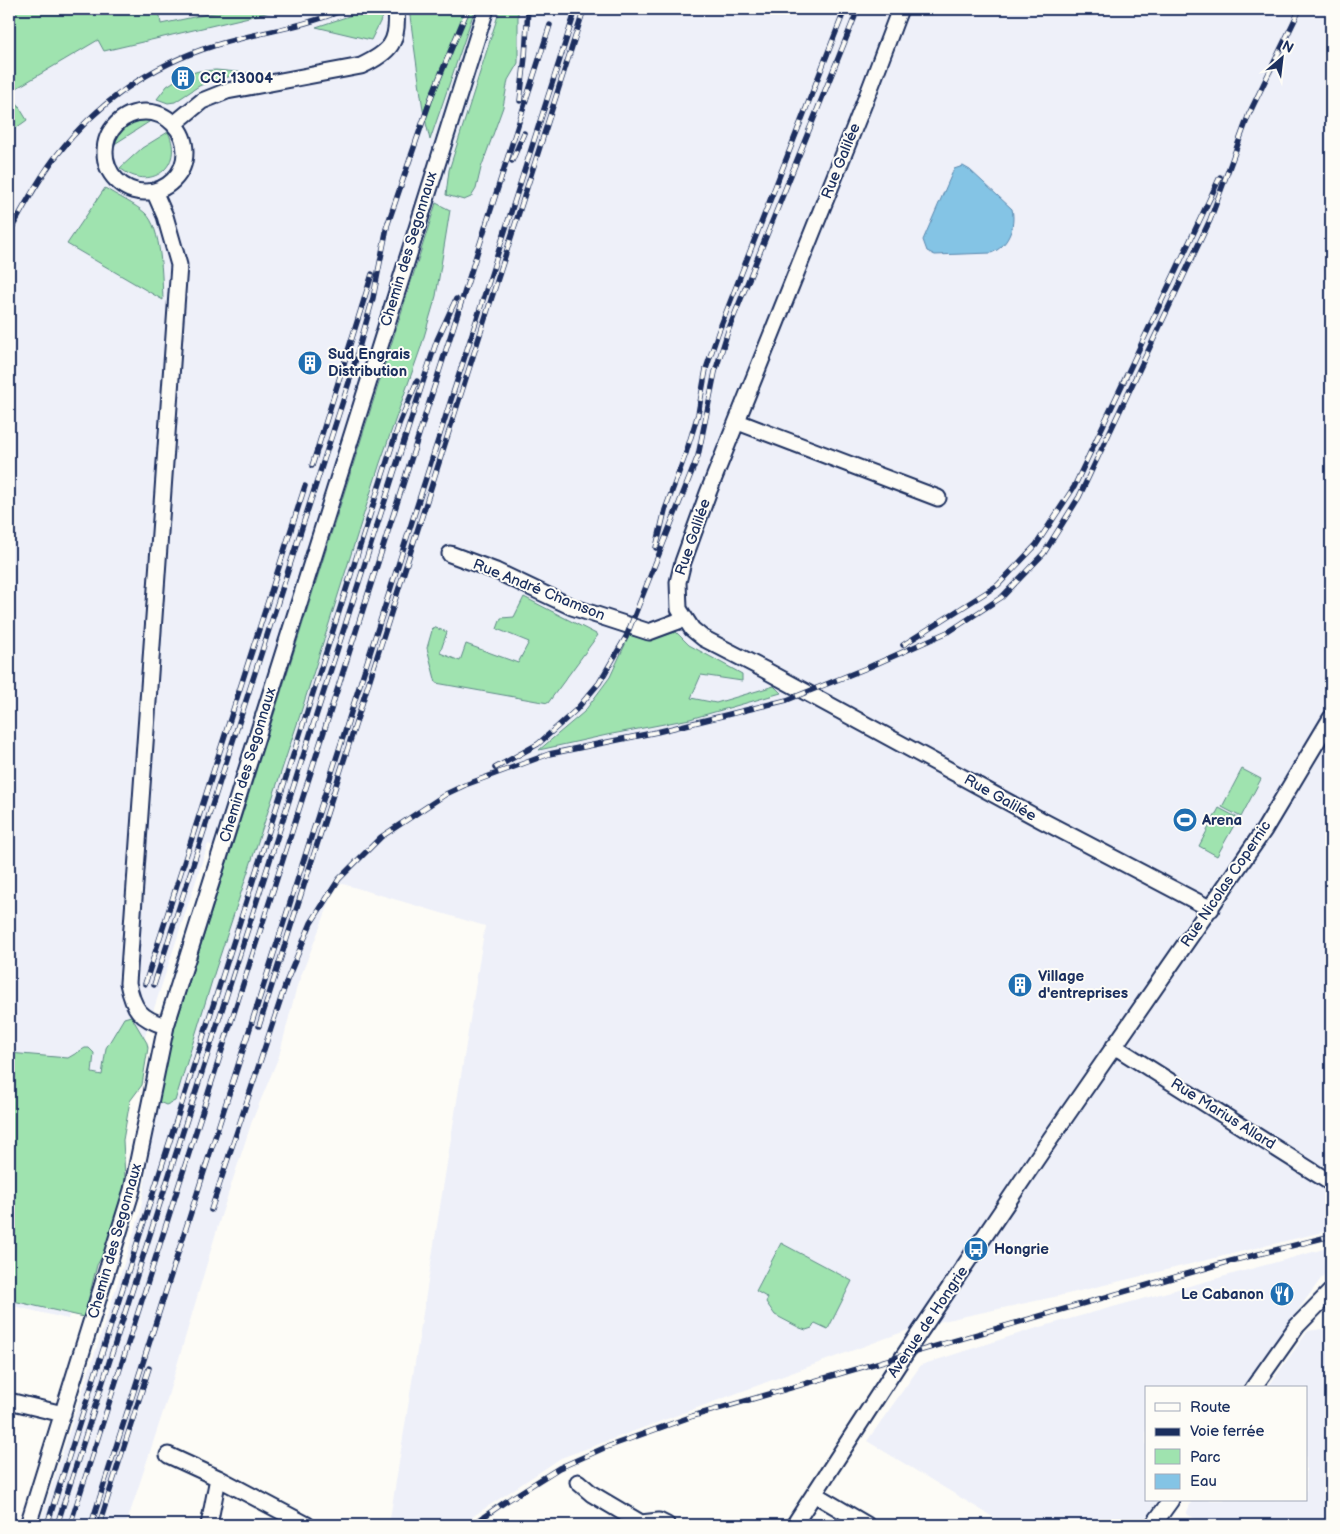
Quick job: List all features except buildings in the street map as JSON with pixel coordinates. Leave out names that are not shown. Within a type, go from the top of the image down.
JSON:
[{"type":"street","points":[[174,124],[202,101],[227,90],[361,66],[379,58],[394,41],[398,22],[396,9]]},
{"type":"street","name":"Chemin des Segonnaux","points":[[28,1525],[132,1190],[166,1026],[486,9]]},
{"type":"street","name":"Rue Galilée","points":[[900,9],[738,422],[708,492],[683,562],[678,582],[679,609],[692,629],[703,638],[1210,909]]},
{"type":"street","points":[[139,112],[152,112],[164,116],[174,124],[181,134],[185,146],[185,158],[181,169],[165,187],[154,191],[142,192],[130,189],[120,183],[106,164],[105,150],[108,136],[120,120],[139,112]]},
{"type":"street","points":[[154,191],[165,216],[179,265],[128,984],[131,1001],[144,1017],[166,1026]]},
{"type":"street","points":[[738,422],[938,498]]},
{"type":"street","name":"Rue André Chamson","points":[[450,554],[496,571],[572,606],[649,632],[684,619]]},
{"type":"street","name":"Rue Nicolas Copernic","points":[[1114,1046],[1264,830],[1331,718]]},
{"type":"street","name":"Rue Marius Allard","points":[[1114,1046],[1331,1182]]},
{"type":"street","name":"Avenue de Hongrie","points":[[794,1525],[905,1354],[1114,1046]]},
{"type":"street","points":[[1254,1386],[1297,1326],[1329,1297]]},
{"type":"street","points":[[9,1401],[63,1414]]},
{"type":"street","points":[[168,1456],[218,1478],[306,1525]]},
{"type":"street","points":[[209,1525],[218,1478]]},
{"type":"street","points":[[578,1482],[592,1494],[641,1523],[659,1521],[667,1525]]},
{"type":"street","points":[[814,1494],[868,1525]]},
{"type":"street","points":[[1153,1525],[1170,1502]]},
{"type":"shaded area","points":[[9,9],[1331,9],[1331,1230],[1063,1295],[919,1326],[561,1458],[460,1525],[389,1525],[485,926],[333,881],[327,909],[297,986],[279,1056],[252,1121],[220,1219],[165,1406],[126,1525],[39,1525],[140,1214],[162,1073],[228,850],[208,844],[126,1094],[68,1319],[9,1305]]},
{"type":"shaded area","points":[[1331,1247],[1331,1265],[1242,1386],[1145,1386],[1145,1502],[1158,1502],[1141,1525],[1006,1525],[867,1441],[921,1365],[1040,1327]]},
{"type":"shaded area","points":[[1322,1329],[1331,1333],[1331,1525],[1207,1525],[1186,1514],[1191,1502],[1308,1502],[1308,1386],[1268,1386],[1308,1331]]},
{"type":"green space","points":[[9,9],[159,9],[161,24],[231,9],[283,9],[104,51],[98,40],[10,92],[27,120],[9,133]]},
{"type":"green space","points":[[365,9],[383,9],[382,18],[371,40],[316,27],[358,13]]},
{"type":"green space","points":[[409,9],[475,9],[430,140],[423,110]]},
{"type":"green space","points":[[500,9],[518,9],[518,63],[508,80],[503,107],[481,168],[476,189],[471,197],[464,200],[446,195],[449,170]]},
{"type":"green space","points":[[216,70],[248,73],[213,80],[199,86],[175,102],[168,103],[157,99],[167,86],[176,80],[179,84],[190,79],[188,74]]},
{"type":"green space","points":[[143,119],[152,120],[113,145],[124,127],[132,122]]},
{"type":"green space","points":[[168,132],[172,144],[172,155],[168,165],[162,172],[153,177],[143,178],[131,175],[120,168],[142,148]]},
{"type":"green space","points":[[105,188],[131,203],[151,220],[160,254],[163,300],[67,244]]},
{"type":"green space","points":[[436,203],[450,210],[436,296],[421,347],[380,463],[300,715],[215,971],[175,1101],[166,1105],[157,1101],[174,1030]]},
{"type":"green space","points":[[524,597],[598,635],[548,703],[436,683],[427,648],[433,627],[447,632],[440,653],[460,661],[466,644],[518,663],[529,642],[497,629],[501,618],[514,617]]},
{"type":"green space","points":[[676,632],[689,645],[742,674],[742,681],[701,675],[691,698],[716,703],[774,686],[781,693],[690,719],[539,750],[584,712],[610,677],[630,634],[648,640]]},
{"type":"green space","points":[[1242,769],[1261,779],[1241,817],[1222,807]]},
{"type":"green space","points":[[1219,808],[1238,818],[1217,856],[1199,846]]},
{"type":"green space","points":[[131,1016],[148,1048],[142,1085],[130,1101],[123,1140],[126,1196],[109,1245],[97,1265],[84,1317],[9,1300],[9,1053],[68,1058],[85,1048],[89,1048],[94,1053],[92,1073],[102,1075],[106,1048],[124,1018]]},
{"type":"green space","points":[[781,1243],[852,1281],[828,1329],[815,1323],[812,1328],[806,1330],[775,1315],[766,1302],[768,1298],[756,1291]]},
{"type":"water","points":[[963,166],[970,170],[1012,209],[1012,229],[1002,246],[991,253],[935,255],[927,251],[923,240],[954,169]]},
{"type":"railway","points":[[9,233],[37,183],[72,136],[126,88],[147,75],[190,54],[230,41],[313,21],[345,9]]},
{"type":"railway","points":[[386,229],[432,95],[468,9]]},
{"type":"railway","points":[[520,101],[528,9]]},
{"type":"railway","points":[[91,1525],[576,9]]},
{"type":"railway","points":[[259,1026],[584,9]]},
{"type":"railway","points":[[656,548],[665,510],[698,414],[706,369],[718,333],[845,9]]},
{"type":"railway","points":[[495,768],[538,744],[576,710],[599,683],[626,637],[698,456],[715,372],[728,331],[858,9]]},
{"type":"railway","points":[[211,1210],[287,980],[311,923],[339,879],[381,837],[446,794],[465,785],[549,754],[657,732],[787,700],[869,667],[950,631],[1002,597],[1044,553],[1079,497],[1210,220],[1249,114],[1300,9]]},
{"type":"railway","points":[[70,1525],[550,25]]},
{"type":"railway","points":[[512,161],[524,133]]},
{"type":"railway","points":[[903,645],[998,585],[1036,545],[1074,487],[1220,177]]},
{"type":"railway","points":[[154,985],[351,376],[373,298],[388,222]]},
{"type":"railway","points":[[312,466],[372,274]]},
{"type":"railway","points":[[57,1525],[422,385],[437,340],[456,299]]},
{"type":"railway","points":[[47,1525],[399,424],[417,381]]},
{"type":"railway","points":[[145,984],[305,486]]},
{"type":"railway","points":[[472,1525],[559,1468],[604,1448],[693,1416],[1231,1261],[1331,1236]]},
{"type":"railway","points":[[99,1525],[149,1368]]},
{"type":"place","name":"CCI 13004","points":[[183,78]]},
{"type":"place","name":"Sud Engrais Distribution","points":[[310,363]]},
{"type":"place","name":"Arena","points":[[1185,820]]},
{"type":"place","name":"Village d'entreprises","points":[[1020,985]]},
{"type":"place","name":"Hongrie","points":[[976,1249]]},
{"type":"place","name":"Le Cabanon","points":[[1282,1294]]}]
